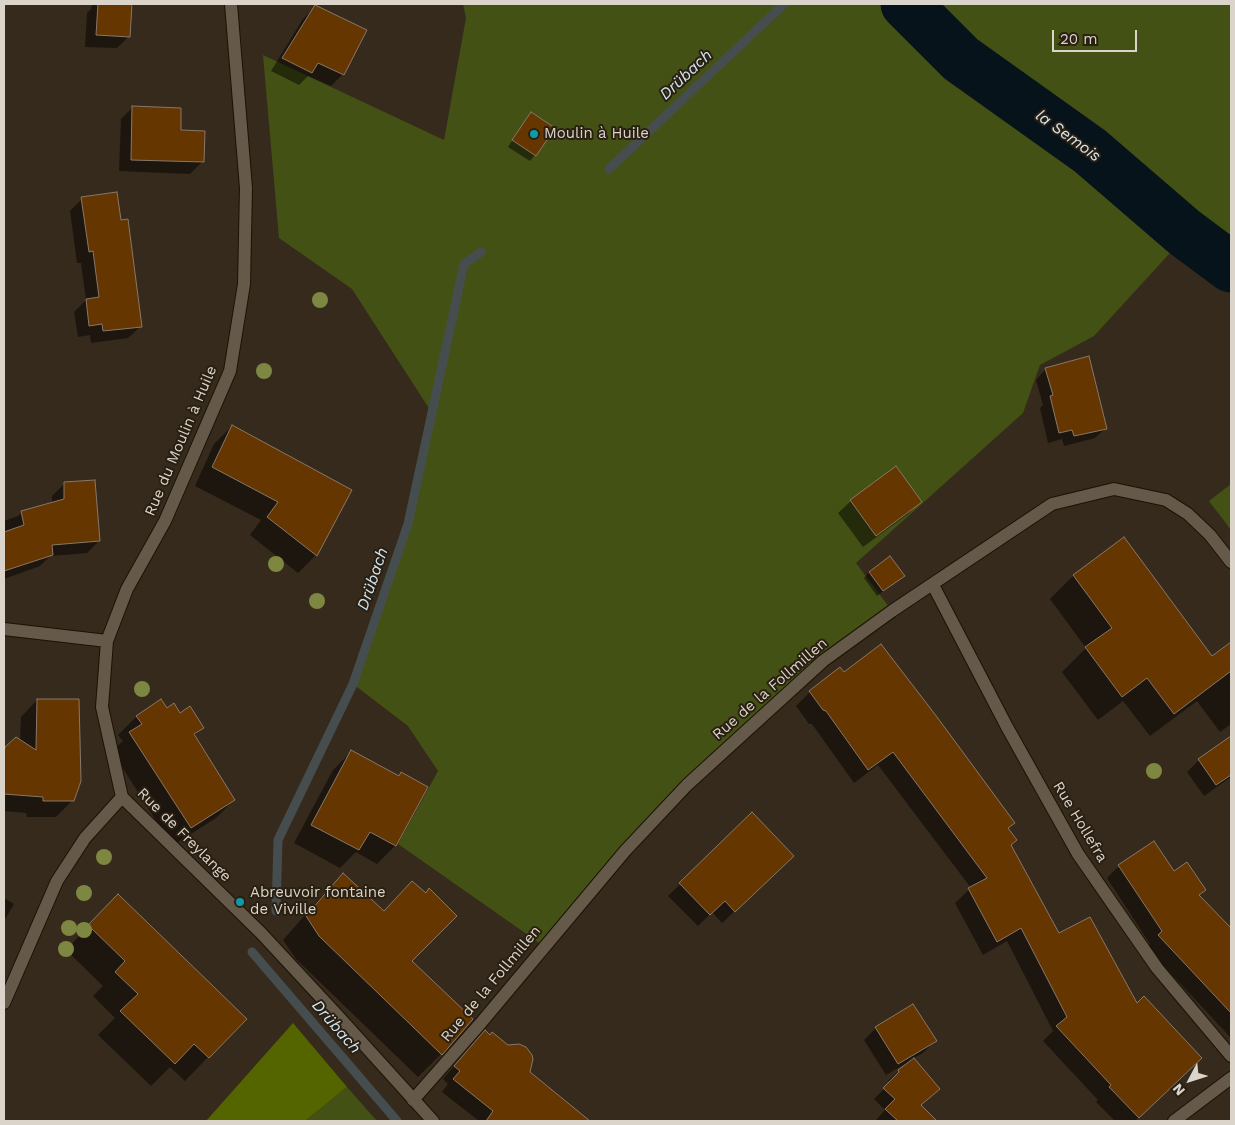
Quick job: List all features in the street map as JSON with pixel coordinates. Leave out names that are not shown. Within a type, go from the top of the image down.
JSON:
[{"type":"street","name":"Rue du Moulin à Huile","points":[[107,641],[128,589],[165,521],[230,371],[244,284],[246,188],[231,4]]},
{"type":"street","name":"Rue de la Follmillen","points":[[413,1100],[480,1024],[624,851],[687,785],[822,661],[1052,504],[1114,489],[1166,500],[1188,514],[1210,535],[1231,562]]},
{"type":"street","name":"Rue Hollefra","points":[[933,584],[1007,727],[1078,854],[1157,968],[1231,1056]]},
{"type":"street","points":[[4,629],[107,641]]},
{"type":"street","name":"Rue de Freylange","points":[[107,641],[102,707],[122,796],[261,933],[433,1121]]},
{"type":"street","points":[[4,1003],[57,881],[85,838],[122,796]]},
{"type":"street","points":[[1174,1121],[1231,1078]]},
{"type":"green space","points":[[463,4],[1231,4],[1231,251],[1192,229],[1094,336],[1040,365],[1023,413],[856,563],[892,611],[823,661],[687,785],[545,947],[398,844],[438,771],[408,726],[353,684],[408,524],[432,413],[352,289],[279,238],[263,55],[444,140],[466,18]]},
{"type":"green space","points":[[1231,484],[1231,530],[1209,501]]},
{"type":"green space","points":[[293,1023],[347,1087],[305,1121],[206,1121]]},
{"type":"green space","points":[[347,1087],[377,1121],[305,1121]]},
{"type":"building","points":[[98,4],[132,4],[130,37],[96,35]]},
{"type":"building","points":[[315,5],[367,30],[344,75],[318,63],[312,73],[282,58]]},
{"type":"building","points":[[132,106],[181,108],[181,130],[205,131],[204,162],[131,160]]},
{"type":"building","name":"Moulin à Huile","points":[[531,112],[555,128],[536,156],[512,140]]},
{"type":"building","points":[[117,192],[121,220],[128,219],[142,327],[103,331],[102,324],[89,326],[86,299],[99,297],[93,251],[89,252],[81,197]]},
{"type":"building","points":[[1089,356],[1107,429],[1074,436],[1072,430],[1059,433],[1050,396],[1053,395],[1045,368]]},
{"type":"building","points":[[232,425],[352,490],[317,556],[267,517],[278,502],[212,467]]},
{"type":"building","points":[[896,466],[922,502],[876,536],[850,500]]},
{"type":"building","points":[[95,480],[100,541],[52,545],[53,555],[4,571],[4,532],[24,525],[21,511],[64,499],[64,482]]},
{"type":"building","points":[[1124,537],[1212,656],[1231,642],[1231,671],[1174,714],[1147,678],[1122,697],[1085,647],[1112,628],[1073,575]]},
{"type":"building","points":[[890,556],[905,576],[883,591],[869,572]]},
{"type":"building","points":[[881,644],[1015,823],[1008,828],[1017,840],[1011,845],[1059,933],[1090,917],[1137,1003],[1144,996],[1202,1058],[1139,1118],[1109,1087],[1111,1085],[1056,1026],[1067,1017],[1021,928],[997,942],[968,888],[987,878],[893,752],[868,770],[826,711],[823,710],[809,691],[840,667],[844,672]]},
{"type":"building","points":[[37,699],[79,699],[81,781],[74,801],[43,801],[43,797],[4,794],[5,747],[16,737],[36,750]]},
{"type":"building","points":[[161,699],[167,708],[174,703],[180,713],[190,706],[204,728],[194,734],[235,800],[191,828],[129,732],[142,724],[136,716]]},
{"type":"building","points":[[1231,736],[1231,775],[1216,785],[1198,759]]},
{"type":"building","points":[[351,750],[399,776],[401,772],[428,787],[396,846],[370,832],[359,850],[311,825]]},
{"type":"building","points":[[752,812],[794,856],[735,912],[725,901],[710,915],[679,883]]},
{"type":"building","points":[[1154,841],[1174,871],[1187,862],[1206,890],[1199,895],[1231,928],[1231,1013],[1158,935],[1162,931],[1118,865]]},
{"type":"building","points":[[343,873],[384,911],[412,881],[426,893],[429,888],[457,916],[412,961],[473,1019],[442,1055],[319,936],[306,916]]},
{"type":"building","points":[[118,894],[247,1019],[209,1058],[194,1044],[175,1064],[120,1011],[138,994],[115,972],[125,961],[88,925]]},
{"type":"building","points":[[913,1004],[937,1041],[898,1064],[875,1027]]},
{"type":"building","points":[[485,1030],[490,1035],[492,1032],[508,1045],[519,1044],[526,1047],[533,1059],[530,1072],[590,1121],[486,1121],[493,1111],[453,1079],[460,1071],[454,1066]]},
{"type":"building","points":[[914,1058],[940,1089],[921,1105],[937,1121],[898,1121],[885,1109],[895,1099],[883,1088],[899,1072],[898,1070]]},
{"type":"waterway","name":"Drübach","points":[[609,169],[784,4]]},
{"type":"waterway","name":"la Semois","points":[[906,4],[961,59],[1090,151],[1184,232],[1231,267]]},
{"type":"waterway","name":"Drübach","points":[[276,911],[278,840],[353,684],[408,524],[464,264],[481,252]]},
{"type":"waterway","name":"Drübach","points":[[252,952],[397,1121]]},
{"type":"place","name":"Moulin à Huile","points":[[534,134]]},
{"type":"place","name":"Abreuvoir fontaine de Viville","points":[[240,902]]}]
